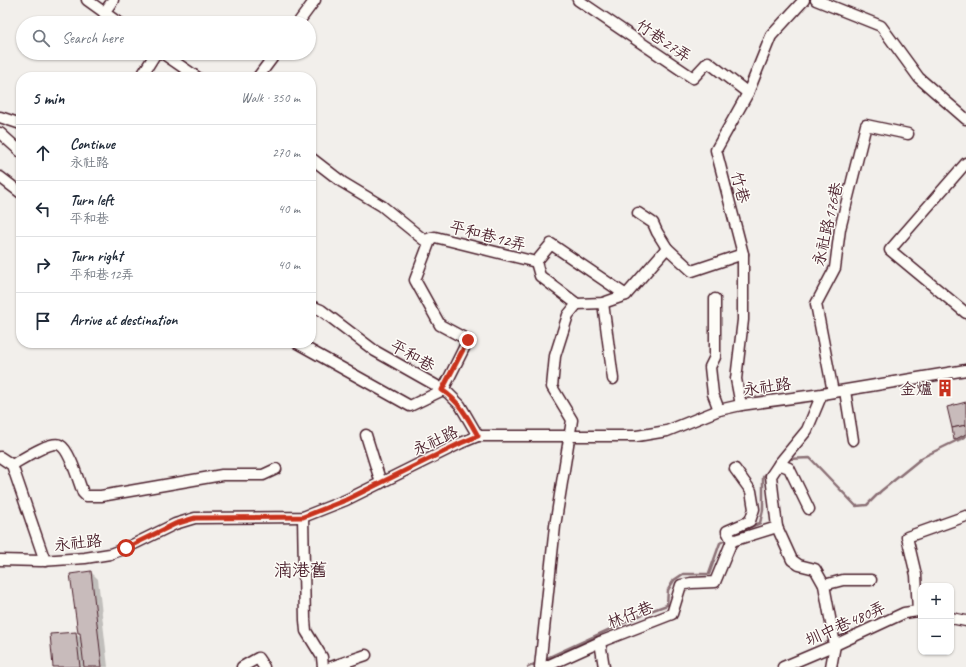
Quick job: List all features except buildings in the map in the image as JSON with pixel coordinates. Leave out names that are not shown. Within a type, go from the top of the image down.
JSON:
[{"type":"street","points":[[87,0],[109,16]]},
{"type":"street","points":[[104,12],[113,0]]},
{"type":"street","points":[[303,16],[315,0]]},
{"type":"street","name":"竹巷27弄","points":[[578,0],[693,78],[708,62],[748,94]]},
{"type":"street","name":"竹巷","points":[[741,405],[736,379],[743,320],[743,254],[716,150],[748,94],[771,36],[804,0]]},
{"type":"street","points":[[816,0],[881,26],[919,78],[966,119]]},
{"type":"street","points":[[144,72],[152,60]]},
{"type":"street","points":[[172,60],[190,72]]},
{"type":"street","points":[[262,72],[271,60]]},
{"type":"street","points":[[0,117],[16,122]]},
{"type":"street","name":"永社路176巷","points":[[833,392],[816,304],[835,268],[840,229],[866,125],[908,134]]},
{"type":"street","points":[[0,133],[16,147]]},
{"type":"street","name":"平和巷12弄","points":[[316,162],[342,182],[382,206],[424,240],[435,237],[536,262],[551,244],[626,295]]},
{"type":"street","points":[[966,164],[890,250],[966,314]]},
{"type":"street","points":[[0,177],[16,190]]},
{"type":"street","points":[[638,213],[653,222],[657,232],[668,248],[692,271],[743,254]]},
{"type":"street","name":"平和巷12弄","points":[[431,238],[415,280],[440,324],[468,340],[442,390]]},
{"type":"street","points":[[536,262],[540,276],[577,304],[603,303],[626,295],[668,248]]},
{"type":"street","points":[[715,299],[715,357],[710,367],[713,394],[719,410]]},
{"type":"street","points":[[603,303],[613,379]]},
{"type":"street","points":[[540,667],[555,526],[572,420],[552,387],[555,356],[568,315],[577,304]]},
{"type":"street","name":"平和巷","points":[[316,308],[322,310],[375,351],[448,393],[460,405],[478,436]]},
{"type":"street","points":[[306,348],[410,406],[442,390]]},
{"type":"street","name":"永社路","points":[[0,560],[45,561],[85,558],[110,554],[126,548],[175,524],[195,518],[303,517],[346,500],[478,436],[637,436],[667,431],[719,410],[741,405],[844,391],[966,370]]},
{"type":"street","points":[[844,391],[853,440]]},
{"type":"street","points":[[822,394],[807,430],[771,476],[777,527],[792,560],[799,565],[815,569],[824,584],[835,645],[830,667]]},
{"type":"street","points":[[366,435],[381,483]]},
{"type":"street","points":[[12,465],[49,445],[61,445],[68,454],[83,493],[86,496],[101,496],[222,475],[263,475],[276,469]]},
{"type":"street","points":[[0,457],[12,465],[45,561]]},
{"type":"street","points":[[782,460],[790,468],[809,509]]},
{"type":"street","points":[[735,469],[751,491],[754,509],[750,520],[727,531],[732,541],[777,527]]},
{"type":"street","points":[[918,593],[916,575],[907,537],[966,516]]},
{"type":"street","points":[[303,517],[304,612],[306,631],[322,657],[323,667]]},
{"type":"street","name":"林仔巷","points":[[545,667],[600,642],[672,614],[681,585],[715,582],[732,541]]},
{"type":"street","points":[[824,584],[843,580],[872,580]]},
{"type":"street","name":"圳中巷480弄","points":[[783,667],[904,613],[918,611]]},
{"type":"street","points":[[954,619],[966,621]]},
{"type":"street","points":[[600,642],[604,667]]},
{"type":"street","points":[[331,667],[366,655]]},
{"type":"street","points":[[242,667],[258,658],[264,667]]},
{"type":"waterway","points":[[787,459],[810,458],[856,506],[867,505],[881,491],[923,457],[966,436]]},
{"type":"waterway","points":[[731,536],[760,523],[763,510],[763,477],[771,468]]},
{"type":"waterway","points":[[543,660],[645,613],[667,605],[668,590],[674,580],[683,574],[709,574],[720,543],[727,539]]},
{"type":"waterway","points":[[528,667],[537,663]]},
{"type":"place","name":"金爐","points":[[945,388]]},
{"type":"district","name":"湳港舊","points":[[301,570]]},
{"type":"route","points":[[126,548],[175,524],[195,518],[303,517],[346,500],[478,436],[460,405],[448,393],[442,390],[468,340]]}]
